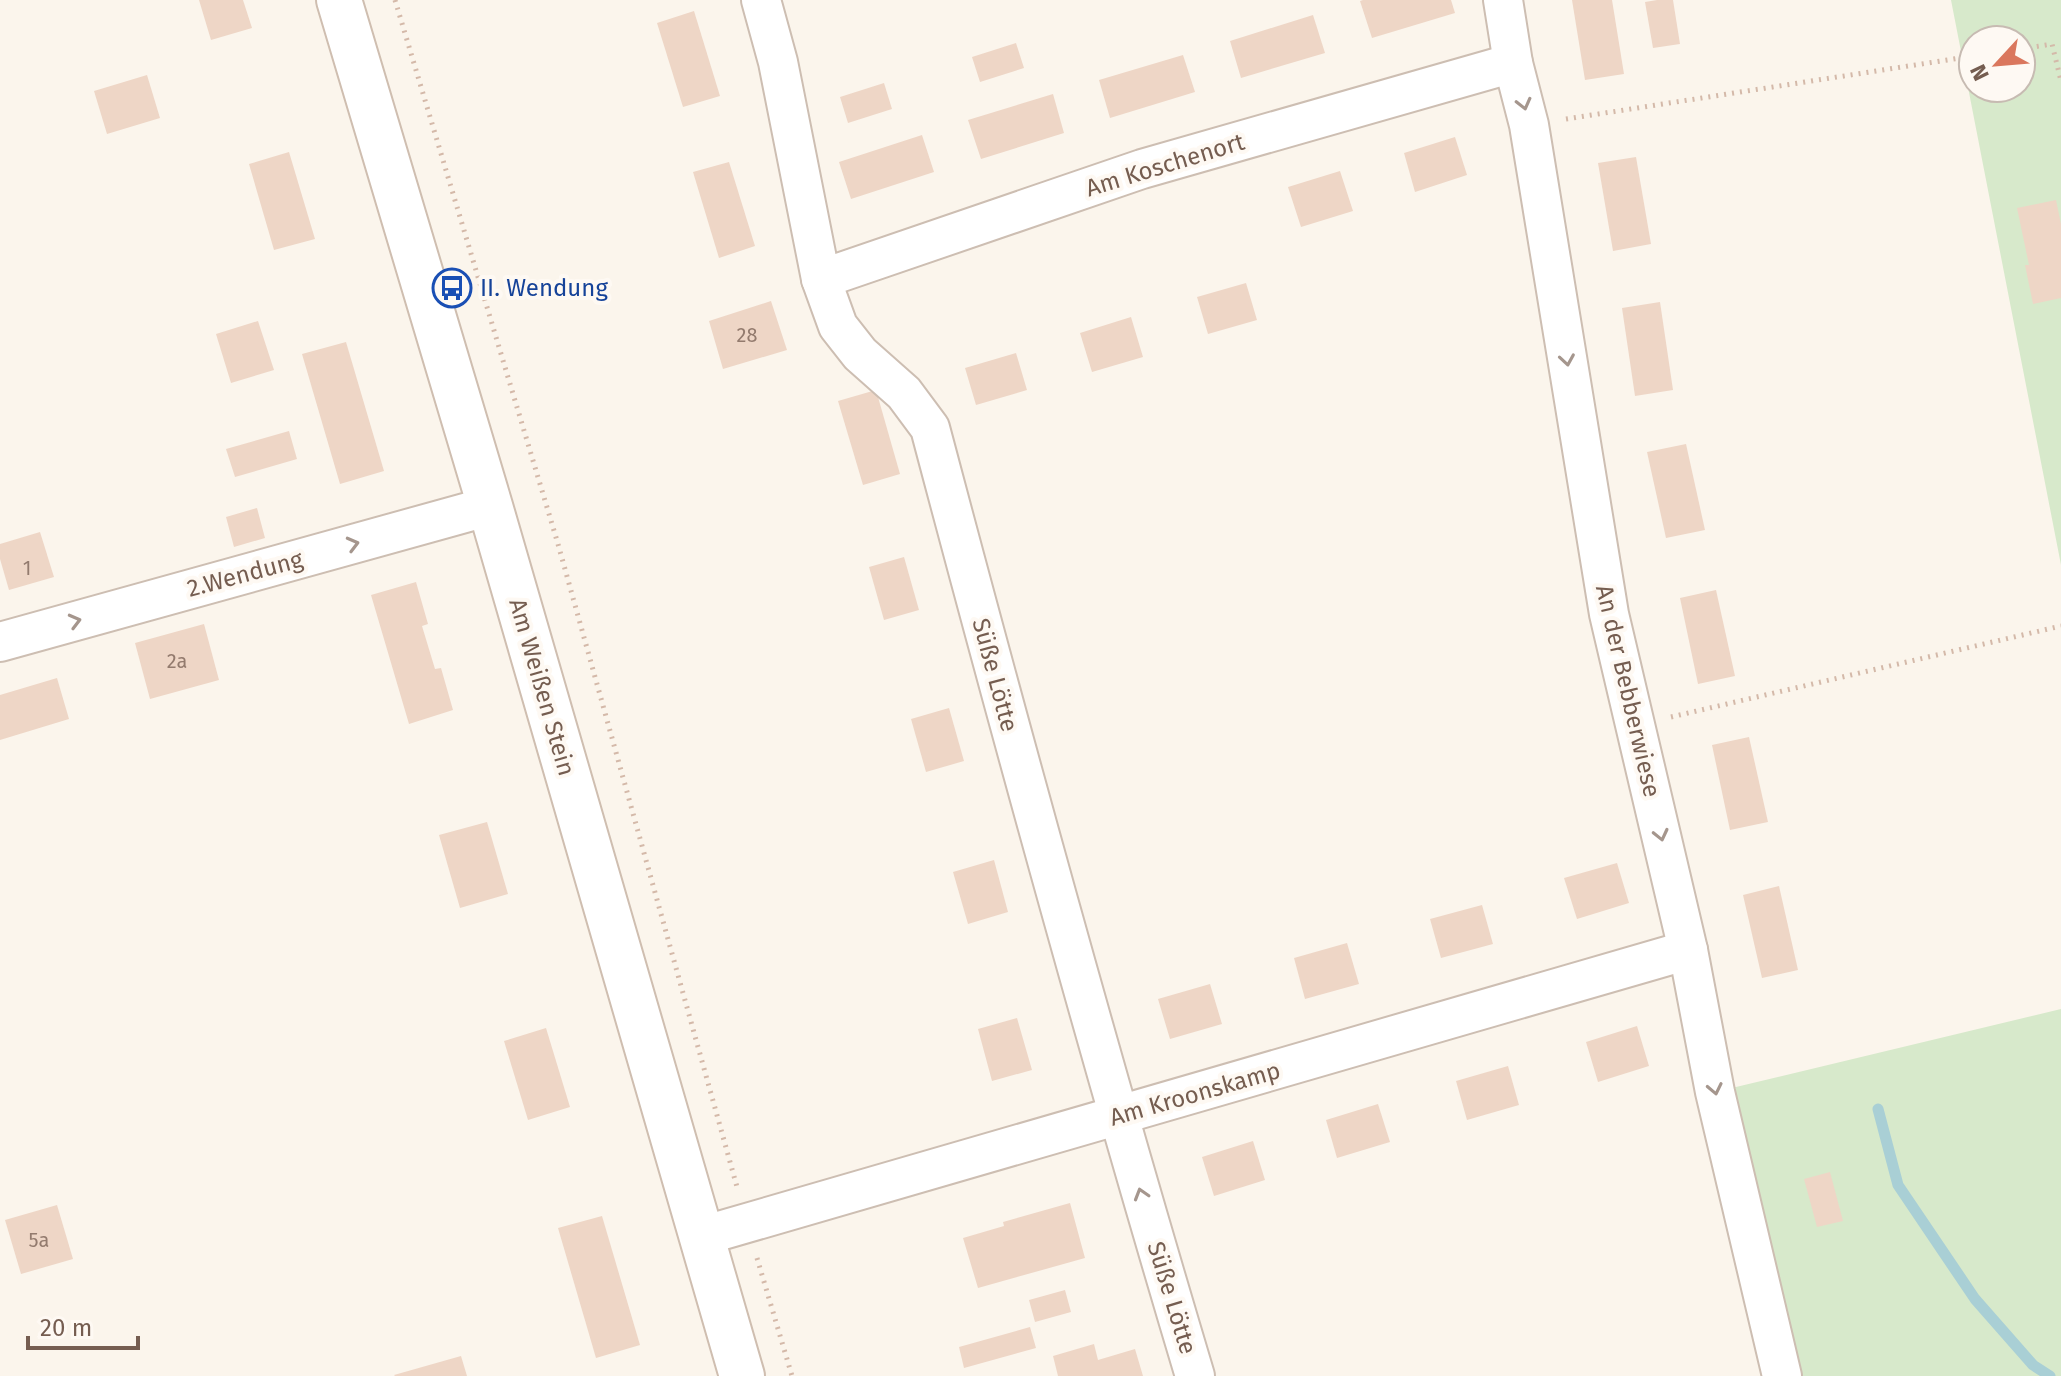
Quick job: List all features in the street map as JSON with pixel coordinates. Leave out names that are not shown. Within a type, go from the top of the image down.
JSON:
[{"type":"street","name":"Am Weißen Stein","points":[[339,0],[490,506],[742,1376]]},
{"type":"street","name":"Süße Lötte","points":[[761,0],[778,62],[821,279],[838,326],[860,354],[904,393],[930,428],[1117,1117],[1195,1376]]},
{"type":"street","name":"An der Bebberwiese","points":[[1503,0],[1513,63],[1529,125],[1609,614],[1688,950],[1715,1092],[1782,1376]]},
{"type":"street","name":"Am Koschenort","points":[[821,279],[1142,169],[1513,63]]},
{"type":"street","name":"2.Wendung","points":[[0,642],[490,506]]},
{"type":"street","name":"Am Kroonskamp","points":[[702,1236],[1688,950]]},
{"type":"path","points":[[395,0],[558,544],[792,1376]]},
{"type":"path","points":[[2037,46],[2052,44],[2061,81]]},
{"type":"path","points":[[1529,125],[1957,58]]},
{"type":"path","points":[[1635,726],[2061,626]]},
{"type":"green space","points":[[1951,0],[2061,0],[2061,565],[1971,104],[2037,104],[2037,24],[1957,24],[1957,31]]},
{"type":"green space","points":[[2061,1009],[2061,1376],[1782,1376],[1715,1092]]},
{"type":"building","points":[[199,0],[243,0],[252,28],[211,40]]},
{"type":"building","points":[[1451,0],[1455,13],[1372,38],[1360,1]]},
{"type":"building","points":[[1572,0],[1612,0],[1624,74],[1585,80]]},
{"type":"building","points":[[1673,0],[1680,44],[1653,48],[1645,2]]},
{"type":"building","points":[[694,11],[720,96],[683,107],[657,23]]},
{"type":"building","points":[[1313,15],[1325,53],[1241,78],[1230,41]]},
{"type":"building","points":[[1016,43],[1024,68],[980,82],[972,57]]},
{"type":"building","points":[[1183,55],[1195,92],[1110,118],[1099,80]]},
{"type":"building","points":[[147,75],[160,118],[107,134],[94,91]]},
{"type":"building","points":[[884,83],[892,109],[848,123],[840,97]]},
{"type":"building","points":[[1053,94],[1064,133],[981,159],[968,120]]},
{"type":"building","points":[[922,135],[934,172],[851,199],[839,162]]},
{"type":"building","points":[[1455,137],[1467,175],[1415,192],[1404,153]]},
{"type":"building","points":[[289,152],[315,239],[274,250],[249,164]]},
{"type":"building","points":[[1636,157],[1651,244],[1613,251],[1598,163]]},
{"type":"building","points":[[729,162],[755,246],[719,258],[693,172]]},
{"type":"building","points":[[1340,171],[1353,211],[1301,227],[1288,187]]},
{"type":"building","points":[[2056,200],[2061,224],[2061,298],[2033,304],[2025,265],[2029,265],[2017,208]]},
{"type":"building","points":[[1246,283],[1257,320],[1208,334],[1197,297]]},
{"type":"building","points":[[771,301],[787,350],[723,369],[709,321]]},
{"type":"building","points":[[1660,302],[1673,390],[1635,396],[1622,308]]},
{"type":"building","points":[[1131,317],[1143,357],[1092,372],[1080,333]]},
{"type":"building","points":[[258,321],[274,370],[231,383],[216,334]]},
{"type":"building","points":[[346,342],[384,471],[340,484],[302,354]]},
{"type":"building","points":[[1016,353],[1027,390],[976,405],[965,368]]},
{"type":"building","points":[[876,390],[900,474],[863,485],[838,401]]},
{"type":"building","points":[[289,431],[297,459],[235,477],[226,449]]},
{"type":"building","points":[[1686,444],[1705,530],[1666,538],[1647,452]]},
{"type":"building","points":[[257,508],[265,538],[234,547],[226,517]]},
{"type":"building","points":[[40,532],[54,577],[9,590],[0,559],[0,544]]},
{"type":"building","points":[[904,557],[919,610],[884,620],[869,567]]},
{"type":"building","points":[[416,582],[428,624],[422,626],[435,669],[441,668],[453,710],[409,724],[371,595]]},
{"type":"building","points":[[1716,590],[1735,676],[1698,684],[1680,598]]},
{"type":"building","points":[[204,624],[219,680],[150,699],[135,643]]},
{"type":"building","points":[[57,678],[69,719],[0,740],[0,695]]},
{"type":"building","points":[[949,708],[964,761],[926,772],[911,719]]},
{"type":"building","points":[[1749,737],[1768,822],[1730,830],[1712,745]]},
{"type":"building","points":[[487,822],[508,894],[460,908],[439,835]]},
{"type":"building","points":[[994,860],[1008,912],[968,924],[953,872]]},
{"type":"building","points":[[1617,863],[1629,903],[1577,919],[1564,878]]},
{"type":"building","points":[[1779,886],[1798,970],[1762,978],[1743,895]]},
{"type":"building","points":[[1482,905],[1493,944],[1441,958],[1430,919]]},
{"type":"building","points":[[1347,943],[1359,984],[1305,999],[1294,958]]},
{"type":"building","points":[[1210,984],[1222,1024],[1170,1039],[1158,999]]},
{"type":"building","points":[[1017,1018],[1032,1070],[992,1081],[978,1029]]},
{"type":"building","points":[[1637,1026],[1649,1066],[1598,1082],[1586,1042]]},
{"type":"building","points":[[546,1028],[570,1107],[528,1120],[504,1041]]},
{"type":"building","points":[[1508,1066],[1519,1105],[1467,1120],[1456,1081]]},
{"type":"building","points":[[1378,1104],[1390,1142],[1337,1158],[1326,1120]]},
{"type":"building","points":[[1253,1141],[1265,1180],[1214,1196],[1202,1157]]},
{"type":"building","points":[[1830,1172],[1843,1221],[1817,1227],[1804,1179]]},
{"type":"building","points":[[1070,1203],[1085,1258],[978,1288],[963,1238],[1004,1226],[1003,1222]]},
{"type":"building","points":[[57,1205],[73,1259],[21,1274],[5,1220]]},
{"type":"building","points":[[602,1216],[640,1345],[596,1358],[558,1228]]},
{"type":"building","points":[[1065,1290],[1071,1312],[1035,1322],[1029,1300]]},
{"type":"building","points":[[1030,1327],[1036,1348],[964,1368],[959,1347]]},
{"type":"building","points":[[1094,1344],[1098,1360],[1135,1349],[1143,1376],[1058,1376],[1053,1356]]},
{"type":"building","points":[[461,1356],[467,1376],[394,1375]]},
{"type":"waterway","points":[[1878,1109],[1898,1185],[1975,1299],[2033,1365],[2050,1376]]},
{"type":"place","name":"II. Wendung","points":[[452,288]]}]
